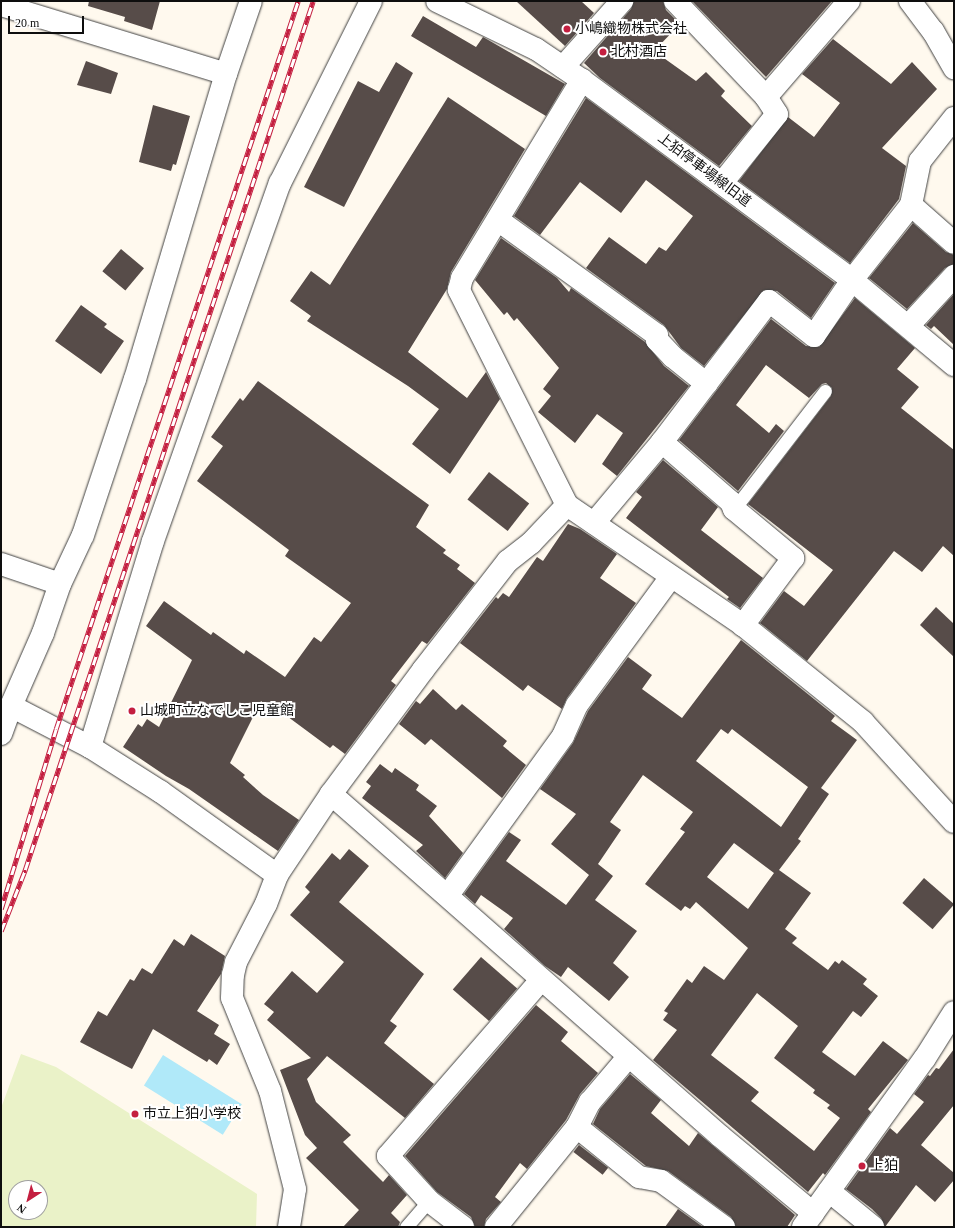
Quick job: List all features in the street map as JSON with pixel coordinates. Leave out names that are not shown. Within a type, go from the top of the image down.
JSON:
[{"type":"street","points":[[1,734],[11,706],[43,633],[60,584],[83,535],[135,379],[226,74],[251,1]]},
{"type":"street","points":[[90,747],[153,541],[280,183],[371,1]]},
{"type":"street","name":"上狛停車場線旧道","points":[[437,1],[536,49],[582,80],[852,280],[909,325],[954,365]]},
{"type":"street","points":[[563,67],[622,1]]},
{"type":"street","points":[[675,1],[766,97],[777,114],[722,183]]},
{"type":"street","points":[[766,97],[849,1]]},
{"type":"street","points":[[910,1],[933,32],[954,68]]},
{"type":"street","points":[[1,5],[226,74]]},
{"type":"street","points":[[582,80],[462,278],[459,290],[567,505],[742,625],[863,722],[954,822]]},
{"type":"street","points":[[594,523],[662,442],[769,301],[814,336],[852,280],[911,205],[920,161],[954,118]]},
{"type":"street","points":[[911,205],[951,233]]},
{"type":"street","points":[[498,220],[657,335],[657,340],[673,357],[707,384]]},
{"type":"street","points":[[909,325],[954,276]]},
{"type":"street","points":[[662,442],[731,502],[734,509],[793,558],[742,625]]},
{"type":"street","points":[[289,1227],[294,1189],[270,1091],[258,1067],[232,998],[231,988],[236,962],[266,904],[277,875],[331,794],[423,670],[508,561],[530,543],[567,505]]},
{"type":"street","points":[[1,564],[60,584]]},
{"type":"street","points":[[448,895],[563,736],[577,705],[671,577]]},
{"type":"street","points":[[11,706],[90,747],[161,792],[277,875]]},
{"type":"street","points":[[331,794],[448,895],[541,980],[629,1056],[808,1220],[925,1058],[954,1012]]},
{"type":"street","points":[[463,1227],[429,1201],[388,1156],[541,980]]},
{"type":"street","points":[[496,1227],[577,1128],[590,1102],[629,1056]]},
{"type":"street","points":[[577,1128],[639,1177],[661,1181],[724,1227]]},
{"type":"street","points":[[829,1191],[873,1227]]},
{"type":"lane","points":[[734,509],[825,391]]},
{"type":"lane","points":[[406,1227],[429,1201]]},
{"type":"green space","points":[[21,1054],[56,1067],[257,1194],[256,1227],[1,1227],[1,1108]]},
{"type":"water","points":[[163,1055],[242,1104],[223,1135],[144,1086]]},
{"type":"building","points":[[89,1],[160,1],[152,30],[124,21],[125,17],[88,6]]},
{"type":"building","points":[[516,1],[581,1],[594,13],[565,46]]},
{"type":"building","points":[[634,1],[663,1],[666,10],[680,24],[654,51],[696,81],[706,72],[725,91],[721,96],[752,126],[719,166],[600,78],[584,63],[631,9]]},
{"type":"building","points":[[692,1],[832,1],[766,77]]},
{"type":"building","points":[[423,16],[476,47],[483,37],[565,84],[546,116],[411,36]]},
{"type":"building","points":[[833,39],[891,84],[912,62],[937,89],[882,148],[906,166],[899,199],[850,263],[739,181],[788,117],[814,137],[840,103],[802,74]]},
{"type":"building","points":[[86,61],[118,73],[111,94],[77,85]]},
{"type":"building","points":[[396,62],[413,73],[344,207],[304,187],[358,81],[379,92]]},
{"type":"building","points":[[448,97],[525,149],[451,272],[447,289],[408,352],[467,398],[486,372],[500,399],[450,474],[412,444],[439,409],[408,386],[307,321],[311,316],[290,301],[311,271],[330,285]]},
{"type":"building","points":[[586,98],[835,283],[811,318],[777,291],[764,290],[704,366],[681,348],[664,325],[586,268],[609,237],[646,264],[659,247],[666,251],[693,216],[646,180],[621,213],[580,182],[540,235],[514,216]]},
{"type":"building","points":[[153,105],[190,116],[176,165],[173,164],[171,171],[139,162]]},
{"type":"building","points":[[913,223],[946,252],[954,255],[954,264],[945,268],[907,309],[869,278]]},
{"type":"building","points":[[501,238],[557,278],[569,292],[571,288],[645,342],[664,366],[689,386],[617,476],[602,464],[623,433],[597,414],[575,443],[538,412],[551,396],[543,389],[559,368],[517,318],[514,321],[507,312],[504,315],[475,280]]},
{"type":"building","points":[[121,249],[144,268],[125,290],[102,271]]},
{"type":"building","points":[[954,294],[954,345],[934,326],[931,329],[926,325]]},
{"type":"building","points":[[855,298],[915,348],[897,369],[919,387],[901,408],[954,450],[954,556],[943,546],[922,572],[894,551],[807,661],[760,623],[784,591],[804,606],[833,570],[748,504],[831,396],[832,388],[826,383],[822,384],[809,398],[766,365],[736,405],[769,433],[776,424],[784,431],[738,491],[679,440],[771,319],[806,346],[819,347]]},
{"type":"building","points":[[81,305],[107,324],[104,327],[124,341],[101,374],[55,341]]},
{"type":"building","points":[[258,381],[429,505],[416,527],[446,550],[443,553],[460,565],[457,569],[475,583],[427,644],[422,641],[391,681],[396,685],[345,754],[333,745],[330,748],[272,705],[270,708],[261,701],[230,763],[245,775],[243,777],[263,795],[299,820],[278,851],[189,789],[166,776],[123,747],[138,724],[142,727],[147,719],[159,727],[192,660],[146,626],[164,601],[211,635],[213,632],[244,654],[246,650],[285,677],[314,637],[321,642],[351,603],[285,556],[289,550],[197,481],[223,446],[211,437],[240,398],[243,401]]},
{"type":"building","points":[[663,460],[718,507],[701,530],[763,578],[740,608],[727,599],[729,597],[626,518],[642,497],[636,492]]},
{"type":"building","points":[[489,472],[529,503],[508,531],[467,500]]},
{"type":"building","points":[[568,524],[580,529],[617,554],[600,578],[636,603],[567,698],[562,709],[528,685],[523,691],[460,643],[496,597],[498,599],[503,593],[509,597],[537,557],[543,561]]},
{"type":"building","points":[[936,607],[954,624],[954,657],[920,625]]},
{"type":"building","points":[[741,640],[835,716],[831,721],[857,740],[821,788],[829,794],[798,839],[801,841],[779,870],[811,893],[785,929],[797,938],[792,943],[828,970],[835,961],[839,964],[842,960],[867,979],[863,984],[878,996],[861,1017],[853,1011],[822,1052],[855,1076],[883,1041],[908,1060],[868,1109],[871,1112],[825,1175],[823,1173],[808,1192],[653,1060],[677,1030],[663,1020],[668,1013],[664,1011],[687,979],[692,983],[704,966],[724,980],[748,948],[696,902],[690,909],[685,906],[681,911],[645,884],[685,832],[680,829],[693,812],[643,775],[610,822],[621,830],[598,864],[613,876],[595,900],[637,931],[613,963],[629,977],[609,1001],[568,967],[561,977],[545,966],[504,929],[513,918],[481,895],[475,904],[464,894],[509,832],[521,840],[506,861],[566,905],[589,875],[551,844],[576,814],[540,789],[573,743],[588,711],[628,657],[652,675],[642,689],[682,718]],"holes":[[[721,729],[728,734],[732,729],[808,787],[781,827],[696,761]],[[734,843],[774,873],[748,909],[707,877]],[[757,993],[798,1026],[774,1058],[815,1090],[813,1093],[830,1105],[827,1108],[840,1118],[814,1151],[751,1101],[759,1092],[711,1055]]]},
{"type":"building","points":[[433,689],[456,710],[462,704],[507,741],[503,746],[526,765],[502,798],[431,739],[425,745],[399,724],[416,701],[420,704]]},
{"type":"building","points":[[380,764],[392,773],[395,768],[419,785],[416,790],[437,806],[429,816],[463,853],[445,878],[416,851],[423,845],[362,798],[371,786],[366,782]]},
{"type":"building","points":[[349,849],[369,866],[339,902],[424,974],[390,1021],[397,1026],[384,1043],[434,1084],[405,1118],[327,1056],[307,1079],[316,1102],[351,1135],[343,1142],[383,1182],[389,1175],[407,1195],[391,1213],[400,1222],[398,1227],[343,1227],[359,1210],[306,1158],[317,1148],[305,1135],[280,1070],[311,1058],[267,1020],[274,1012],[264,1004],[292,971],[317,993],[344,962],[290,915],[310,892],[305,887],[332,853],[340,860]]},
{"type":"building","points":[[924,878],[954,904],[933,929],[902,903]]},
{"type":"building","points":[[191,934],[225,956],[221,974],[197,1011],[219,1025],[214,1034],[230,1044],[217,1065],[209,1059],[207,1062],[153,1029],[132,1069],[80,1042],[98,1011],[107,1016],[130,979],[134,981],[142,968],[152,974],[174,939],[184,946]]},
{"type":"building","points":[[481,957],[517,988],[489,1021],[453,989]]},
{"type":"building","points":[[536,1005],[568,1032],[561,1041],[598,1073],[580,1094],[566,1120],[527,1169],[520,1163],[495,1197],[501,1202],[486,1219],[484,1227],[475,1227],[471,1217],[437,1192],[405,1156]]},
{"type":"building","points":[[954,1049],[954,1105],[921,1145],[954,1173],[954,1180],[935,1202],[916,1185],[885,1227],[881,1218],[872,1209],[846,1189],[890,1128],[897,1134],[924,1102],[914,1094],[928,1075],[930,1076],[936,1068],[939,1069]]},
{"type":"building","points":[[630,1074],[661,1100],[651,1113],[689,1146],[698,1133],[795,1215],[787,1227],[736,1227],[731,1217],[668,1171],[646,1166],[593,1124],[600,1109]]},
{"type":"building","points":[[579,1145],[608,1168],[603,1175],[573,1152]]},
{"type":"building","points":[[678,1209],[703,1227],[665,1227]]},
{"type":"railway","points":[[1,909],[56,729],[298,1]]},
{"type":"railway","points":[[1,931],[25,870],[313,1]]},
{"type":"place","name":"小嶋織物株式会社","points":[[567,29]]},
{"type":"place","name":"北村酒店","points":[[603,52]]},
{"type":"place","name":"山城町立なでしこ児童館","points":[[132,711]]},
{"type":"place","name":"市立上狛小学校","points":[[135,1114]]},
{"type":"place","name":"上狛","points":[[862,1166]]}]
